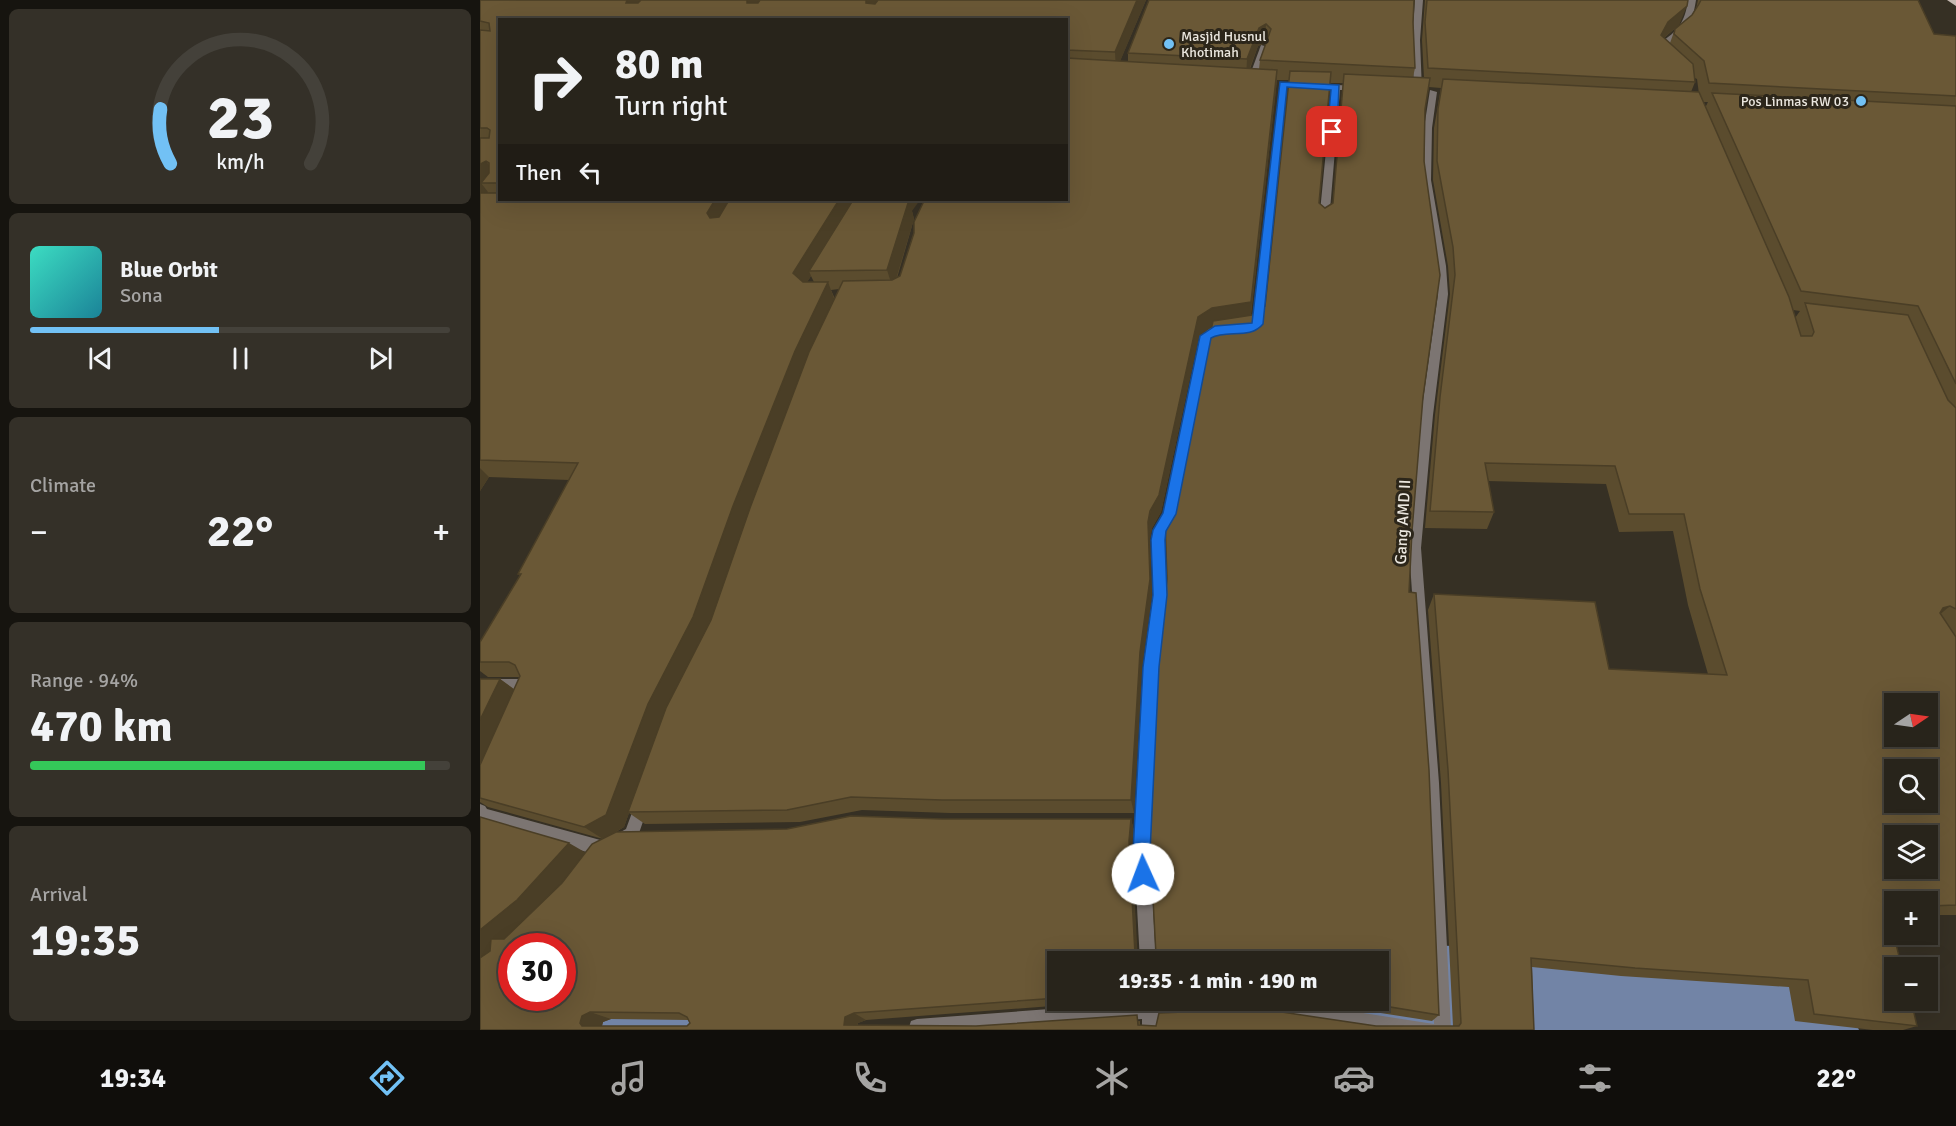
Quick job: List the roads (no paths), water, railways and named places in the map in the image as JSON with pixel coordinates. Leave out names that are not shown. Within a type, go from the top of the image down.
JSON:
[{"type":"main road","points":[[1952,0],[1956,3]]},
{"type":"street","points":[[1406,91],[1418,91],[1416,40],[1419,0]]},
{"type":"street","points":[[1665,59],[1660,54],[1660,49],[1678,35],[1690,21],[1692,0]]},
{"type":"street","points":[[1251,83],[1264,47]]},
{"type":"street","points":[[1240,83],[1262,84]]},
{"type":"street","points":[[1147,951],[1142,852],[1138,822],[1151,667],[1160,595],[1158,540],[1160,530],[1169,514],[1206,336],[1215,330],[1251,328],[1257,324],[1283,84]]},
{"type":"street","points":[[1304,86],[1371,89]]},
{"type":"street","points":[[1324,222],[1336,87]]},
{"type":"street","name":"Gang AMD II","points":[[1418,91],[1438,92],[1428,128],[1427,180],[1442,266],[1443,294],[1427,415],[1415,548],[1432,783],[1443,1024]]},
{"type":"street","points":[[480,685],[527,685],[530,690],[526,700]]},
{"type":"street","points":[[480,811],[482,815],[600,854],[637,834],[647,792]]},
{"type":"street","points":[[900,1028],[1078,1011]]},
{"type":"street","points":[[1150,1030],[1151,1011]]},
{"type":"street","points":[[1295,1011],[1430,1030]]},
{"type":"waterway","points":[[1389,1002],[1798,1030]]},
{"type":"waterway","points":[[579,1030],[587,1023],[765,1012]]},
{"type":"place","name":"Masjid Husnul Khotimah","points":[[1169,44]]},
{"type":"place","name":"Pos Linmas RW 03","points":[[1861,101]]}]
